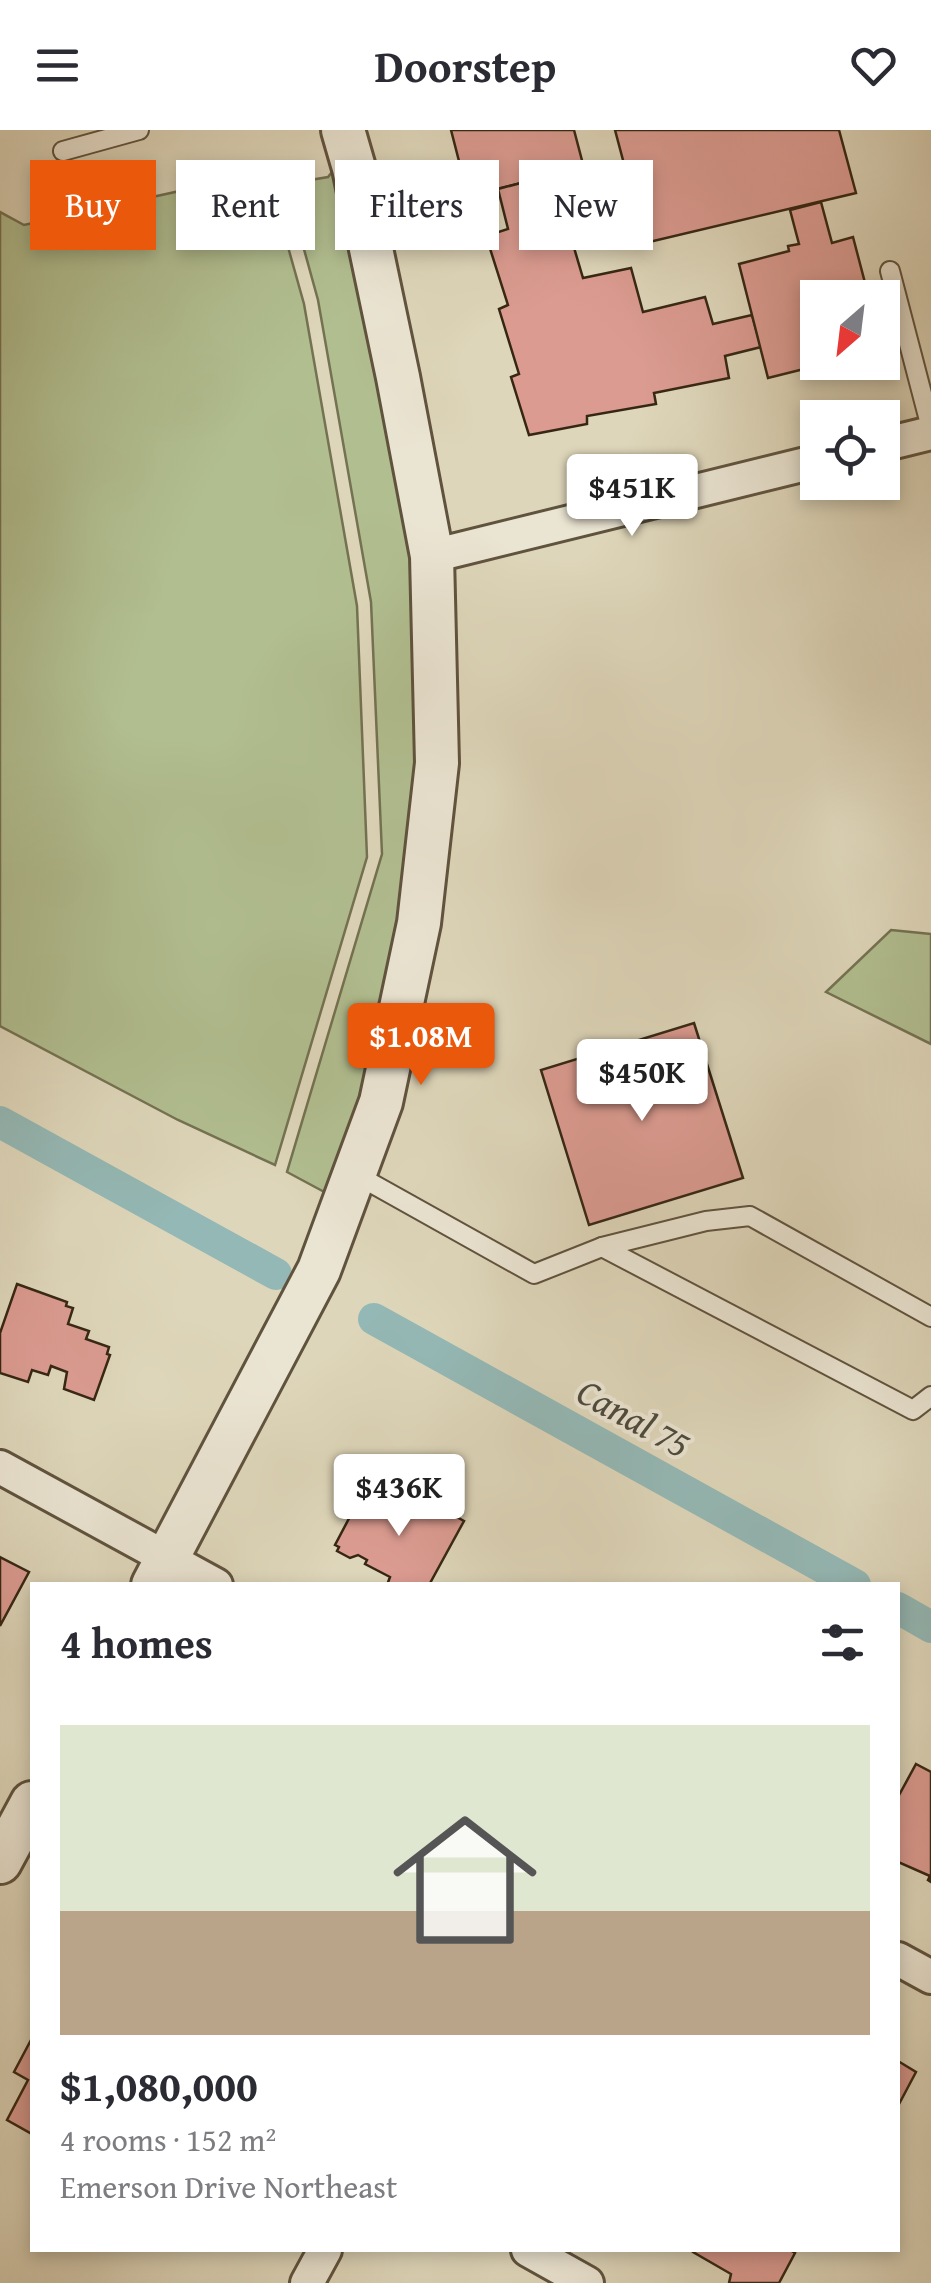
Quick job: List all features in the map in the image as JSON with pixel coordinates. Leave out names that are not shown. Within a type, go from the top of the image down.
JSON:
[{"type":"street","points":[[160,1572],[319,1270],[381,1102],[419,922],[437,763],[432,556],[398,377],[343,130]]},
{"type":"street","points":[[900,440],[931,431]]},
{"type":"street","points":[[432,556],[800,466]]},
{"type":"street","points":[[0,1467],[160,1572],[203,1582]]},
{"type":"street","points":[[0,1862],[30,1807]]},
{"type":"street","points":[[900,1959],[931,1977]]},
{"type":"street","points":[[307,2283],[324,2252]]},
{"type":"street","points":[[532,2252],[587,2283]]},
{"type":"lane","points":[[63,150],[139,130]]},
{"type":"lane","points":[[890,271],[931,431]]},
{"type":"lane","points":[[354,1174],[534,1274],[602,1247],[706,1221],[750,1216],[931,1317]]},
{"type":"lane","points":[[602,1247],[914,1410],[931,1396]]},
{"type":"green space","points":[[335,168],[335,250],[353,250],[415,560],[420,764],[403,921],[365,1098],[330,1195],[287,1172],[382,854],[371,602],[318,300],[304,250],[315,250],[315,179],[328,177]]},
{"type":"green space","points":[[176,192],[176,250],[289,250],[304,304],[357,606],[367,857],[275,1165],[178,1120],[0,1026],[0,212],[24,225],[30,224],[30,250],[156,250],[156,196]]},
{"type":"green space","points":[[891,930],[931,934],[931,1044],[826,992]]},
{"type":"building","points":[[451,130],[574,130],[582,160],[519,160],[519,184],[499,189],[499,160],[459,160]]},
{"type":"building","points":[[615,130],[839,130],[856,193],[653,241],[653,160],[623,160]]},
{"type":"building","points":[[519,183],[519,250],[575,250],[583,278],[631,268],[643,312],[705,297],[713,324],[752,315],[761,347],[725,356],[729,378],[654,393],[656,404],[587,416],[587,424],[529,435],[511,377],[519,374],[499,309],[508,305],[490,250],[499,250],[499,232],[508,229],[499,189]]},
{"type":"building","points":[[821,202],[832,243],[853,237],[864,280],[800,280],[800,370],[768,378],[739,264],[789,251],[788,246],[799,244],[790,210]]},
{"type":"building","points":[[694,1023],[743,1178],[589,1225],[541,1070]]},
{"type":"building","points":[[17,1284],[67,1302],[66,1306],[73,1308],[68,1324],[89,1331],[86,1339],[109,1347],[110,1355],[94,1400],[64,1389],[67,1372],[51,1366],[48,1375],[32,1370],[28,1382],[0,1373],[0,1333]]},
{"type":"building","points":[[365,1488],[414,1515],[423,1499],[464,1521],[431,1582],[388,1582],[390,1577],[365,1564],[367,1560],[358,1555],[350,1558],[337,1551],[339,1547],[335,1545]]},
{"type":"building","points":[[0,1557],[29,1572],[0,1626]]},
{"type":"building","points":[[916,1764],[931,1772],[931,1882],[930,1876],[900,1863],[900,1793]]},
{"type":"building","points":[[30,2042],[30,2133],[7,2120],[28,2080],[14,2072]]},
{"type":"building","points":[[900,2062],[916,2072],[900,2102]]},
{"type":"building","points":[[693,2252],[795,2253],[779,2283],[729,2283],[731,2274]]},
{"type":"waterway","name":"Canal 75","points":[[0,1122],[276,1274]]},
{"type":"waterway","name":"Canal 75","points":[[374,1319],[850,1582]]},
{"type":"waterway","name":"Canal 75","points":[[900,1609],[931,1627]]}]
